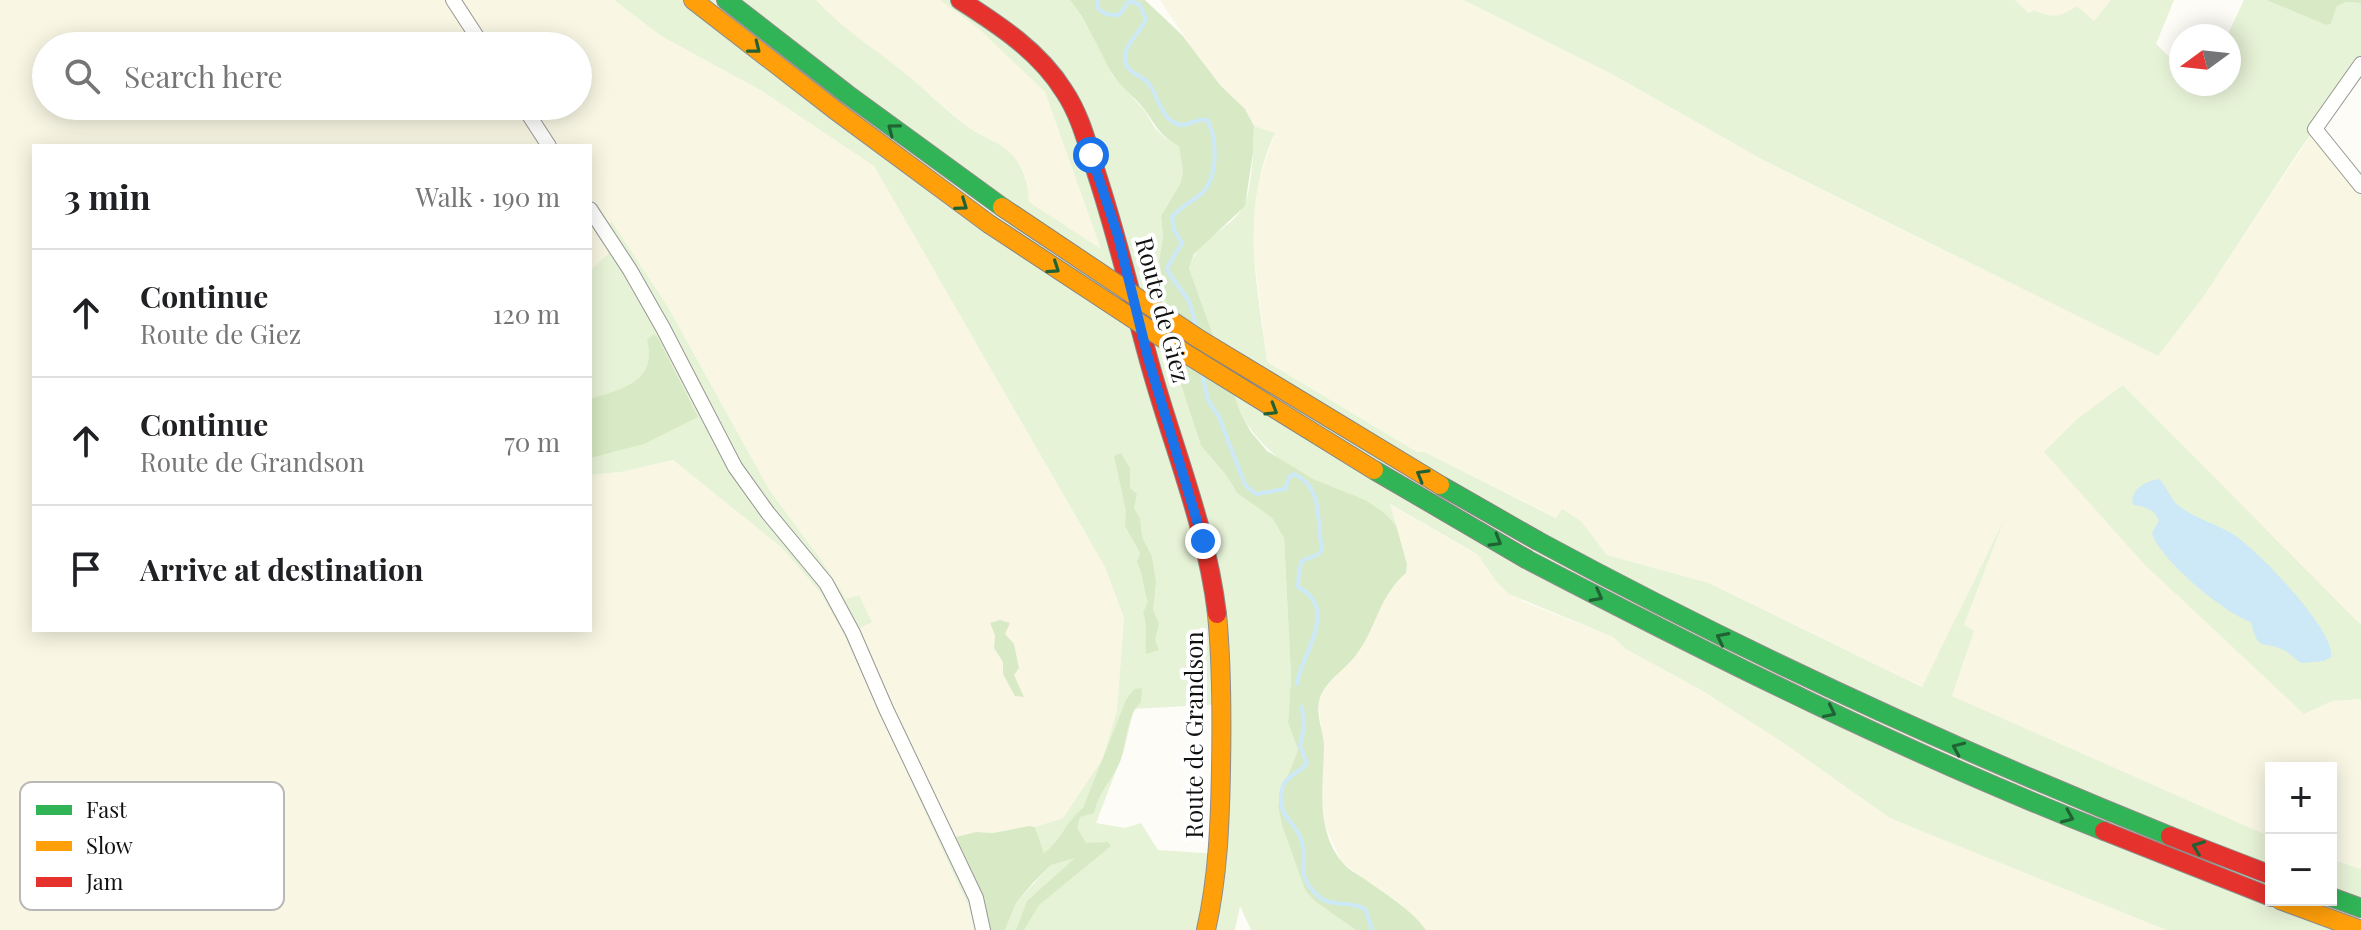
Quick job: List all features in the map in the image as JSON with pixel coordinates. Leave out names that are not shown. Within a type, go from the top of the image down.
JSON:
[{"type":"main road","points":[[693,0],[858,128],[989,224],[1113,309],[1382,477],[1528,560],[1723,661],[1927,757],[2142,848],[2265,895]]},
{"type":"main road","points":[[726,0],[910,142],[1115,285],[1390,457],[1538,541],[1730,641],[1934,738],[2150,829],[2265,873]]},
{"type":"main road","name":"Route de Giez","points":[[960,0],[1014,36],[1038,57],[1068,96],[1118,236],[1161,403]]},
{"type":"main road","name":"Route de Grandson","points":[[1161,403],[1190,489],[1218,613],[1223,688],[1220,818],[1215,890],[1206,930]]},
{"type":"main road","points":[[2337,899],[2361,908]]},
{"type":"main road","points":[[2296,906],[2361,930]]},
{"type":"street","points":[[453,0],[474,32]]},
{"type":"street","points":[[2361,64],[2315,129],[2361,186]]},
{"type":"street","points":[[532,120],[548,144]]},
{"type":"street","points":[[592,212],[663,328],[735,467],[832,593],[976,898],[983,930]]},
{"type":"shaded area","points":[[0,0],[614,0],[661,36],[762,91],[874,166],[1105,567],[1124,618],[1117,710],[1103,758],[1063,818],[1035,827],[993,833],[976,832],[955,839],[853,633],[859,595],[846,600],[822,561],[770,491],[668,307],[615,248],[592,269],[592,144],[32,144],[32,632],[592,632],[592,475],[621,472],[673,460],[781,547],[820,592],[844,635],[969,908],[975,930],[0,930]]},
{"type":"shaded area","points":[[816,0],[940,0],[978,27],[1045,92],[1102,250],[1028,202],[1026,177],[1021,166],[992,140],[974,132],[900,69],[846,30]]},
{"type":"shaded area","points":[[1160,0],[1463,0],[1610,73],[1763,160],[2158,356],[2204,296],[2315,129],[2361,186],[2361,625],[2123,385],[2067,428],[2332,701],[2361,699],[2361,869],[2337,860],[2337,762],[2265,762],[2265,834],[1951,696],[1965,659],[1964,625],[1999,533],[1923,687],[1709,583],[1607,555],[1581,521],[1563,510],[1557,518],[1424,452],[1417,452],[1267,362],[1252,218],[1256,188],[1275,133],[1254,126],[1245,109],[1220,85]]},
{"type":"shaded area","points":[[2015,0],[2111,0],[2094,21],[2048,17],[2034,10],[2029,13]]},
{"type":"shaded area","points":[[1389,504],[1478,555],[1495,580],[1524,602],[1613,637],[1627,649],[1701,690],[1785,744],[1890,818],[2166,930],[1426,930],[1401,904],[1342,863],[1325,826],[1321,799],[1324,743],[1318,704],[1322,692],[1372,628],[1380,604],[1406,573],[1407,563]]},
{"type":"green space","points":[[614,0],[816,0],[959,119],[1008,151],[1023,172],[1029,202],[1101,249],[1045,92],[978,28],[940,0],[1072,2],[1101,48],[1112,75],[1145,111],[1155,128],[1179,145],[1183,173],[1161,216],[1163,236],[1159,261],[1177,373],[1201,446],[1237,493],[1272,518],[1284,538],[1291,677],[1288,723],[1298,750],[1278,806],[1305,890],[1356,930],[1251,930],[1240,906],[1235,930],[1005,930],[1016,903],[1051,865],[1035,827],[1063,818],[1103,758],[1117,710],[1124,618],[1105,567],[874,166],[762,91],[661,36]],"holes":[[[1222,704],[1219,854],[1158,850],[1141,823],[1125,828],[1096,823],[1124,750],[1134,709]]]},
{"type":"green space","points":[[1070,0],[1145,0],[1182,35],[1220,85],[1245,109],[1254,126],[1245,206],[1194,254],[1189,268],[1241,414],[1251,432],[1267,451],[1313,479],[1365,500],[1396,525],[1407,564],[1406,573],[1383,602],[1363,645],[1324,689],[1319,702],[1324,744],[1322,805],[1327,834],[1342,862],[1406,909],[1426,930],[1356,930],[1315,901],[1305,890],[1278,806],[1298,750],[1288,723],[1291,677],[1284,538],[1272,518],[1237,493],[1201,446],[1177,373],[1159,261],[1163,236],[1161,216],[1183,173],[1179,146],[1163,134],[1114,77]]},
{"type":"green space","points":[[1463,0],[2015,0],[2029,13],[2034,10],[2051,16],[2066,13],[2077,6],[2094,21],[2111,0],[2174,0],[2156,44],[2169,56],[2169,96],[2241,96],[2241,24],[2233,24],[2244,0],[2266,0],[2326,25],[2331,24],[2337,6],[2347,2],[2361,3],[2361,64],[2299,151],[2204,296],[2158,356],[1763,160],[1610,73]]},
{"type":"green space","points":[[2266,0],[2361,0],[2361,3],[2347,2],[2337,6],[2331,24],[2326,25]]},
{"type":"green space","points":[[1254,126],[1275,133],[1257,190],[1254,218],[1256,274],[1267,362],[1417,452],[1424,452],[1556,518],[1562,509],[1581,521],[1607,555],[1709,583],[1922,687],[2004,520],[1964,625],[1974,631],[1952,696],[2265,834],[2265,906],[2337,906],[2337,861],[2361,869],[2361,930],[2166,930],[1890,818],[1785,744],[1701,690],[1626,649],[1613,637],[1509,594],[1478,555],[1470,550],[1390,504],[1396,525],[1369,505],[1308,477],[1282,461],[1260,440],[1241,414],[1189,268],[1200,248],[1243,207],[1253,156]]},
{"type":"green space","points":[[612,222],[668,307],[770,491],[846,599],[859,595],[872,622],[853,632],[976,879],[991,930],[975,930],[969,908],[844,635],[820,592],[781,547],[673,460],[621,472],[592,475],[592,269],[614,248],[601,226]]},
{"type":"green space","points":[[654,334],[659,340],[698,417],[644,444],[592,457],[592,398],[635,382],[647,366],[647,340]]},
{"type":"green space","points":[[2123,385],[2361,625],[2361,699],[2332,701],[2304,714],[2144,564],[2044,452],[2077,419]]},
{"type":"green space","points":[[1121,453],[1130,468],[1130,488],[1137,494],[1134,508],[1140,519],[1142,537],[1152,557],[1156,582],[1153,610],[1159,624],[1155,640],[1159,650],[1146,654],[1143,613],[1148,602],[1137,562],[1140,553],[1125,526],[1126,511],[1114,456]]},
{"type":"green space","points":[[1000,620],[1010,623],[1005,634],[1014,644],[1019,668],[1014,675],[1024,697],[1015,696],[1003,674],[1003,662],[994,648],[995,635],[990,623]]},
{"type":"green space","points":[[1142,688],[1141,702],[1130,722],[1120,762],[1094,813],[1080,817],[1077,828],[1086,843],[1108,842],[1111,846],[1039,905],[1024,930],[1016,930],[1027,901],[1075,858],[1051,865],[1016,903],[1005,930],[991,930],[976,880],[956,837],[976,832],[993,833],[1035,827],[1044,853],[1083,808],[1126,700],[1134,689]]},
{"type":"water","points":[[2159,479],[2183,509],[2237,537],[2262,558],[2322,629],[2331,657],[2324,661],[2301,663],[2284,650],[2262,644],[2256,638],[2251,622],[2225,608],[2179,570],[2157,544],[2152,533],[2159,520],[2157,516],[2148,509],[2133,505],[2132,500],[2140,487]]},
{"type":"waterway","points":[[1098,0],[1097,7],[1112,15],[1119,15],[1129,1],[1139,4],[1146,19],[1128,47],[1125,58],[1128,68],[1146,80],[1171,121],[1181,125],[1207,120],[1211,128],[1215,158],[1211,178],[1202,193],[1172,217],[1174,230],[1182,243],[1168,266],[1168,272],[1189,301],[1196,326]]},
{"type":"waterway","points":[[1203,378],[1208,400],[1219,417],[1245,485],[1256,494],[1285,489],[1289,477],[1294,474],[1304,480],[1315,497],[1322,549],[1319,554],[1302,561],[1298,587],[1310,596],[1317,620],[1297,684]]},
{"type":"waterway","points":[[1302,707],[1304,727],[1300,745],[1307,763],[1284,784],[1281,806],[1301,839],[1304,873],[1310,888],[1323,900],[1365,909],[1372,930]]},
{"type":"traffic: fast","points":[[726,0],[847,94],[1002,207]]},
{"type":"traffic: fast","points":[[1374,470],[1528,560]]},
{"type":"traffic: fast","points":[[1440,485],[1538,541]]},
{"type":"traffic: fast","points":[[1538,541],[1693,622],[1850,698],[2170,836]]},
{"type":"traffic: fast","points":[[1528,560],[1669,633],[1884,737],[2104,831]]},
{"type":"traffic: fast","points":[[2337,899],[2361,908]]},
{"type":"traffic: slow","points":[[693,0],[989,224]]},
{"type":"traffic: slow","points":[[1002,207],[1199,339],[1440,485]]},
{"type":"traffic: slow","points":[[989,224],[1188,355],[1374,470]]},
{"type":"traffic: slow","points":[[1206,930],[1216,870],[1220,810],[1221,692],[1217,614]]},
{"type":"traffic: slow","points":[[2296,906],[2361,930]]},
{"type":"traffic: jam","points":[[960,0],[1003,29],[1043,63],[1064,91],[1080,121],[1198,520],[1217,614]]},
{"type":"traffic: jam","points":[[2104,831],[2265,895]]},
{"type":"traffic: jam","points":[[2170,836],[2265,873]]},
{"type":"route","points":[[1091,155],[1118,236],[1148,358],[1190,489],[1203,541]]}]
